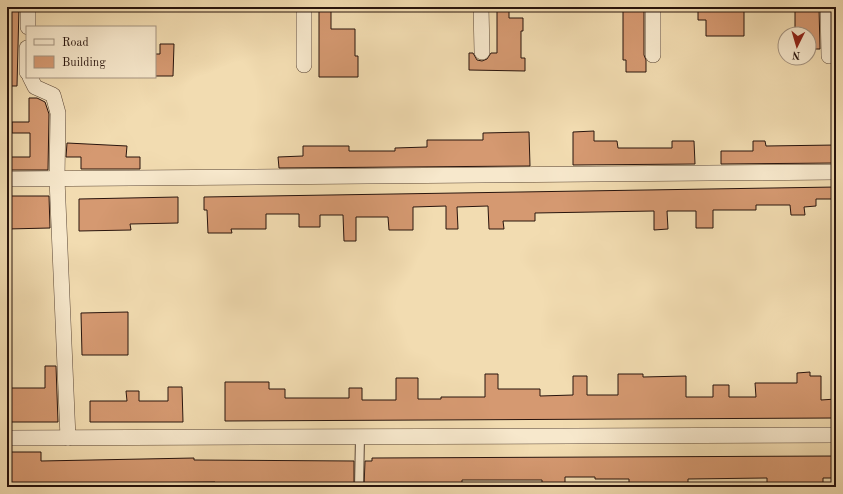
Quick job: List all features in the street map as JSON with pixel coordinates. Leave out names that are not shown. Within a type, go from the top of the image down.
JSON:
[{"type":"street","points":[[28,7],[28,26]]},
{"type":"street","points":[[304,7],[304,65]]},
{"type":"street","points":[[481,7],[482,52]]},
{"type":"street","points":[[653,7],[653,55]]},
{"type":"street","points":[[828,7],[829,56]]},
{"type":"street","points":[[31,78],[36,87],[53,95],[58,113],[58,178],[68,438]]},
{"type":"street","points":[[7,178],[836,172]]},
{"type":"street","points":[[7,438],[836,435]]},
{"type":"lane","points":[[359,487],[360,437]]},
{"type":"building","points":[[7,7],[19,7],[17,86],[7,86]]},
{"type":"building","points":[[319,7],[331,7],[331,29],[355,29],[355,56],[358,56],[358,77],[319,77]]},
{"type":"building","points":[[497,7],[509,7],[509,18],[523,18],[523,31],[521,31],[521,58],[525,58],[525,71],[469,70],[469,53],[473,53],[477,60],[482,61],[487,59],[491,53],[497,53]]},
{"type":"building","points":[[623,7],[644,7],[644,55],[646,60],[646,72],[626,72],[626,60],[623,60]]},
{"type":"building","points":[[698,7],[744,7],[744,36],[706,36],[706,20],[698,20]]},
{"type":"building","points":[[795,7],[819,7],[820,49],[817,49],[817,26],[795,26]]},
{"type":"building","points":[[160,44],[174,44],[173,76],[156,76],[156,54],[160,54]]},
{"type":"building","points":[[29,98],[37,98],[45,102],[49,114],[48,170],[7,170],[7,157],[30,157],[30,133],[12,133],[12,122],[29,122]]},
{"type":"building","points":[[594,131],[594,141],[617,141],[618,148],[672,148],[672,141],[694,141],[695,164],[573,165],[573,132]]},
{"type":"building","points":[[529,132],[530,166],[279,168],[278,157],[303,156],[303,146],[349,146],[349,151],[395,151],[395,148],[427,147],[427,140],[483,140],[483,133]]},
{"type":"building","points":[[753,141],[765,141],[766,146],[836,145],[836,163],[721,164],[721,151],[753,151]]},
{"type":"building","points":[[67,143],[127,146],[126,157],[140,157],[140,169],[81,169],[81,157],[66,157]]},
{"type":"building","points":[[836,187],[836,199],[816,199],[816,206],[804,207],[805,215],[791,215],[790,205],[756,205],[756,210],[713,210],[713,228],[696,228],[696,211],[667,211],[668,229],[654,230],[654,211],[535,213],[535,221],[503,221],[504,229],[489,229],[488,206],[457,207],[458,229],[446,229],[446,206],[413,207],[413,230],[389,230],[388,217],[356,217],[356,241],[344,241],[343,215],[320,215],[320,227],[299,227],[299,214],[266,214],[266,229],[231,229],[232,233],[208,233],[207,210],[204,210],[204,197]]},
{"type":"building","points":[[7,196],[49,196],[50,228],[7,229]]},
{"type":"building","points":[[178,197],[178,223],[130,224],[131,230],[79,231],[79,199]]},
{"type":"building","points":[[128,312],[128,355],[82,355],[81,313]]},
{"type":"building","points":[[45,366],[56,366],[58,422],[7,422],[7,388],[45,388]]},
{"type":"building","points":[[810,372],[810,376],[821,376],[821,400],[836,399],[836,418],[225,421],[225,382],[269,382],[269,389],[285,389],[285,398],[349,398],[349,388],[362,388],[362,400],[396,400],[396,378],[418,378],[418,399],[441,399],[441,397],[485,397],[485,374],[498,374],[498,389],[540,389],[540,396],[573,395],[573,376],[587,376],[587,395],[618,395],[618,374],[643,374],[643,377],[686,376],[686,397],[713,397],[713,385],[729,385],[729,397],[756,397],[755,383],[797,383],[797,373]]},
{"type":"building","points":[[168,387],[182,387],[183,422],[90,422],[90,401],[127,401],[126,391],[139,391],[139,401],[168,401]]},
{"type":"building","points":[[7,452],[41,452],[41,461],[194,458],[194,460],[354,461],[354,487],[215,487],[215,482],[125,483],[125,485],[98,485],[98,487],[7,487]]},
{"type":"building","points":[[836,456],[836,478],[823,478],[823,485],[767,485],[767,478],[688,479],[688,487],[675,487],[675,483],[643,483],[643,487],[629,487],[629,479],[565,477],[565,487],[542,487],[542,480],[462,480],[462,487],[364,487],[365,461],[372,461],[372,458]]}]
